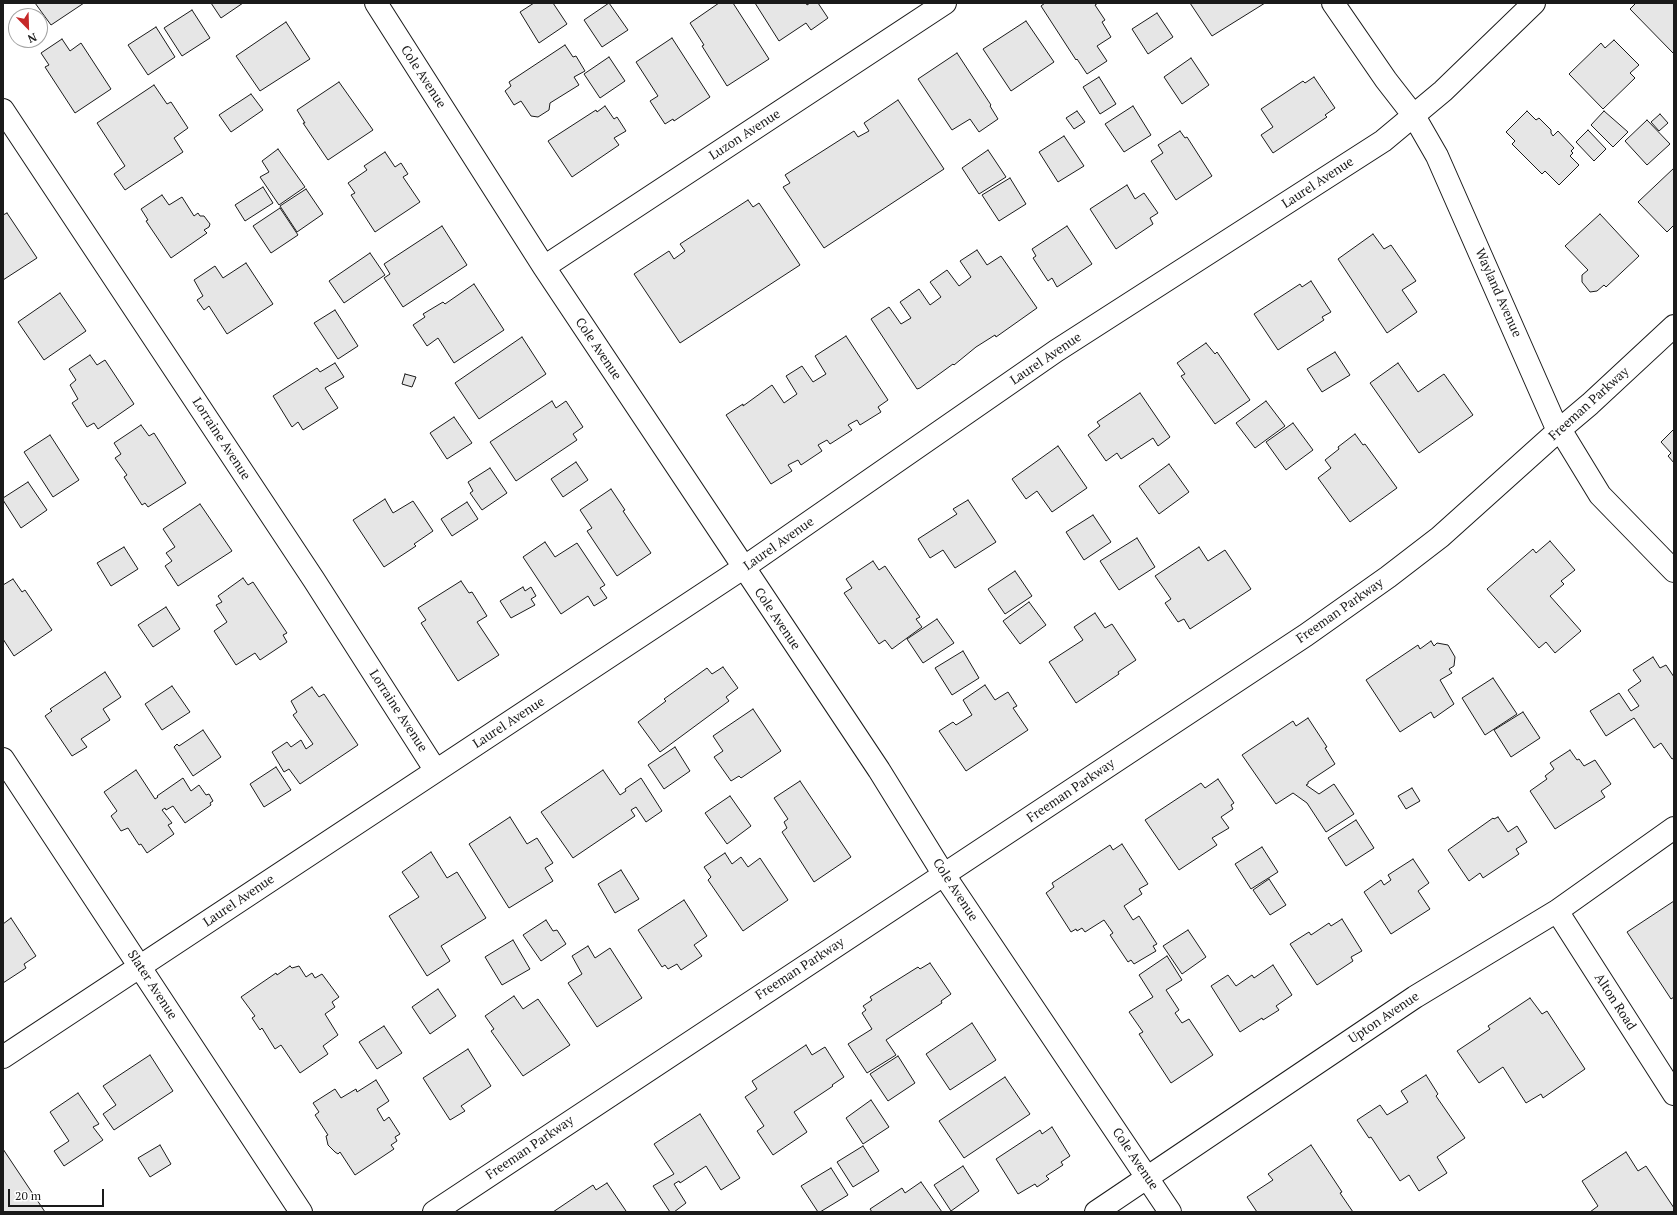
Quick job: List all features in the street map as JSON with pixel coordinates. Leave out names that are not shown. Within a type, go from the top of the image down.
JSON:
[{"type":"street","name":"Cole Avenue","points":[[376,3],[544,267],[879,770],[944,875],[1170,1212]]},
{"type":"street","name":"Luzon Avenue","points":[[544,267],[945,3]]},
{"type":"street","name":"Wayland Avenue","points":[[1333,3],[1386,80],[1414,116],[1437,156],[1558,431],[1562,431],[1600,494],[1674,571]]},
{"type":"street","name":"Laurel Avenue","points":[[3,1057],[744,568],[1056,352],[1383,141],[1443,91],[1534,3]]},
{"type":"street","name":"Lorraine Avenue","points":[[3,110],[314,580],[436,771]]},
{"type":"street","name":"Freeman Parkway","points":[[434,1212],[1306,635],[1388,577],[1440,537],[1590,404],[1674,326]]},
{"type":"street","name":"Slater Avenue","points":[[3,759],[301,1212]]},
{"type":"street","name":"Upton Avenue","points":[[1096,1212],[1415,997],[1557,911],[1674,828]]},
{"type":"street","name":"Alton Road","points":[[1557,911],[1674,1094]]},
{"type":"building","points":[[35,3],[84,3],[51,25],[48,21],[48,8],[39,8]]},
{"type":"building","points":[[211,3],[243,3],[221,18]]},
{"type":"building","points":[[534,3],[553,3],[567,24],[539,43],[520,12]]},
{"type":"building","points":[[609,3],[628,30],[602,47],[584,20]]},
{"type":"building","points":[[719,3],[733,3],[769,59],[727,86],[702,46],[704,45],[690,23]]},
{"type":"building","points":[[755,3],[806,3],[807,5],[810,3],[818,3],[828,18],[811,30],[806,23],[779,41]]},
{"type":"building","points":[[1045,3],[1098,3],[1095,5],[1105,20],[1102,22],[1111,37],[1097,46],[1107,61],[1087,74],[1077,59],[1076,60],[1041,6]]},
{"type":"building","points":[[1190,3],[1265,3],[1212,36]]},
{"type":"building","points":[[1636,3],[1674,3],[1673,53],[1630,9]]},
{"type":"building","points":[[192,10],[210,38],[182,56],[164,28]]},
{"type":"building","points":[[1157,13],[1173,37],[1148,54],[1132,29]]},
{"type":"building","points":[[1026,21],[1054,62],[1011,91],[983,49]]},
{"type":"building","points":[[286,22],[310,59],[260,91],[236,56]]},
{"type":"building","points":[[156,27],[175,57],[148,75],[128,45]]},
{"type":"building","points":[[672,38],[710,97],[674,121],[673,119],[665,124],[650,101],[658,96],[636,62]]},
{"type":"building","points":[[62,39],[70,51],[81,43],[111,89],[75,113],[45,67],[49,65],[41,53]]},
{"type":"building","points":[[1614,40],[1639,65],[1630,73],[1635,78],[1603,109],[1569,74],[1601,43],[1605,48]]},
{"type":"building","points":[[565,45],[573,57],[576,56],[585,71],[574,77],[579,85],[550,103],[549,110],[538,117],[531,116],[521,101],[514,105],[505,91],[511,86],[509,82]]},
{"type":"building","points":[[957,53],[991,105],[990,106],[998,119],[979,132],[970,119],[952,130],[918,79]]},
{"type":"building","points":[[609,57],[625,81],[600,98],[584,74]]},
{"type":"building","points":[[1191,58],[1209,85],[1182,104],[1164,77]]},
{"type":"building","points":[[1099,77],[1116,104],[1100,114],[1083,87]]},
{"type":"building","points":[[1314,77],[1335,108],[1325,115],[1327,117],[1273,153],[1261,135],[1273,127],[1261,109],[1303,81],[1305,83]]},
{"type":"building","points":[[339,82],[373,130],[328,160],[303,123],[305,123],[297,110]]},
{"type":"building","points":[[154,85],[167,104],[171,102],[188,128],[174,138],[183,152],[125,190],[114,174],[125,166],[97,123]]},
{"type":"building","points":[[251,94],[263,110],[231,132],[219,115]]},
{"type":"building","points":[[898,100],[944,169],[824,248],[783,187],[790,183],[785,175],[854,131],[858,137],[869,131],[864,123]]},
{"type":"building","points":[[605,106],[614,119],[617,117],[626,131],[614,138],[619,145],[572,177],[548,141],[596,110],[597,112]]},
{"type":"building","points":[[1133,106],[1151,135],[1124,152],[1105,124]]},
{"type":"building","points":[[1077,111],[1085,122],[1074,129],[1066,118]]},
{"type":"building","points":[[1527,111],[1536,120],[1539,118],[1551,130],[1553,136],[1558,131],[1574,148],[1571,151],[1573,153],[1570,156],[1579,165],[1559,185],[1545,171],[1542,174],[1512,144],[1515,141],[1506,132]]},
{"type":"building","points":[[1604,111],[1628,132],[1613,147],[1591,125]]},
{"type":"building","points":[[1660,114],[1668,123],[1659,131],[1651,122]]},
{"type":"building","points":[[1647,120],[1670,144],[1647,165],[1625,141]]},
{"type":"building","points":[[1588,130],[1606,149],[1594,161],[1576,142]]},
{"type":"building","points":[[1180,131],[1185,138],[1187,137],[1212,176],[1176,200],[1151,161],[1163,153],[1158,145]]},
{"type":"building","points":[[1064,136],[1084,166],[1058,182],[1039,152]]},
{"type":"building","points":[[278,149],[305,187],[279,205],[260,177],[269,172],[262,161]]},
{"type":"building","points":[[988,150],[1006,177],[979,194],[962,168]]},
{"type":"building","points":[[385,152],[395,167],[401,163],[408,174],[403,177],[420,202],[375,232],[351,195],[355,193],[348,183],[367,170],[364,166]]},
{"type":"building","points":[[1674,168],[1674,225],[1667,232],[1638,202]]},
{"type":"building","points":[[1010,178],[1026,204],[999,221],[982,195]]},
{"type":"building","points":[[1127,185],[1135,199],[1144,193],[1158,213],[1150,218],[1153,224],[1116,249],[1090,209]]},
{"type":"building","points":[[263,187],[273,203],[245,221],[235,205]]},
{"type":"building","points":[[306,189],[323,214],[297,232],[280,206]]},
{"type":"building","points":[[162,195],[169,205],[182,197],[194,216],[198,213],[200,216],[204,216],[210,224],[209,227],[204,230],[207,233],[171,258],[146,221],[148,220],[141,209]]},
{"type":"building","points":[[748,200],[753,207],[759,203],[800,265],[680,343],[634,274],[669,251],[674,259],[685,251],[680,244]]},
{"type":"building","points":[[280,208],[298,235],[271,253],[253,226]]},
{"type":"building","points":[[7,213],[37,258],[3,280],[3,215]]},
{"type":"building","points":[[1600,214],[1639,256],[1606,287],[1604,285],[1597,291],[1590,292],[1582,282],[1582,275],[1588,270],[1565,246]]},
{"type":"building","points":[[442,226],[467,265],[403,307],[384,278],[390,274],[384,264]]},
{"type":"building","points":[[1067,226],[1092,264],[1057,287],[1052,278],[1048,281],[1033,258],[1036,256],[1032,249]]},
{"type":"building","points":[[1373,234],[1384,249],[1391,245],[1416,281],[1402,290],[1417,312],[1387,333],[1338,259]]},
{"type":"building","points":[[977,250],[987,265],[1001,256],[1037,308],[996,337],[995,335],[976,347],[954,365],[953,364],[917,389],[871,319],[889,307],[901,324],[911,318],[900,302],[919,289],[930,305],[941,297],[930,282],[947,270],[959,286],[971,277],[960,261]]},
{"type":"building","points":[[370,253],[385,275],[344,303],[329,281]]},
{"type":"building","points":[[246,263],[273,304],[227,334],[209,306],[204,310],[197,300],[203,296],[194,280],[215,266],[223,278]]},
{"type":"building","points":[[1311,281],[1331,312],[1322,317],[1324,320],[1278,350],[1254,314],[1300,284],[1302,287]]},
{"type":"building","points":[[474,284],[504,330],[454,363],[438,338],[427,346],[413,325],[425,317],[423,314],[443,302],[445,304]]},
{"type":"building","points":[[60,293],[86,331],[44,360],[18,322]]},
{"type":"building","points":[[335,310],[358,346],[338,359],[314,323]]},
{"type":"building","points":[[846,336],[888,400],[878,407],[881,412],[860,425],[857,420],[848,425],[852,430],[830,444],[827,440],[818,445],[822,451],[801,465],[798,460],[788,465],[792,471],[771,484],[726,415],[743,404],[743,406],[772,385],[784,403],[797,394],[786,376],[802,366],[813,382],[826,374],[815,356]]},
{"type":"building","points":[[522,337],[546,374],[479,419],[455,383]]},
{"type":"building","points":[[1206,343],[1215,354],[1217,352],[1250,400],[1215,424],[1181,376],[1185,374],[1177,363]]},
{"type":"building","points":[[1335,352],[1350,375],[1322,392],[1307,369]]},
{"type":"building","points":[[90,355],[97,365],[105,360],[134,404],[98,429],[94,423],[87,427],[72,403],[78,399],[70,385],[76,380],[69,369]]},
{"type":"building","points":[[335,363],[344,377],[325,388],[338,408],[303,430],[298,422],[292,427],[273,396],[317,368],[320,372]]},
{"type":"building","points":[[1398,363],[1418,392],[1444,374],[1473,415],[1419,453],[1370,383]]},
{"type":"building","points":[[405,374],[416,377],[412,387],[402,384]]},
{"type":"building","points":[[1140,393],[1170,437],[1158,446],[1153,438],[1121,459],[1117,453],[1106,461],[1088,435],[1100,426],[1097,422]]},
{"type":"building","points":[[552,401],[556,408],[566,401],[583,427],[573,434],[577,440],[516,481],[490,442]]},
{"type":"building","points":[[1266,401],[1285,426],[1255,448],[1236,423]]},
{"type":"building","points":[[454,417],[472,443],[447,459],[430,433]]},
{"type":"building","points":[[1293,423],[1313,450],[1286,470],[1266,442]]},
{"type":"building","points":[[141,425],[149,436],[154,433],[186,483],[148,507],[145,503],[142,505],[124,477],[127,475],[115,458],[121,454],[114,443]]},
{"type":"building","points":[[1674,429],[1674,463],[1668,456],[1671,453],[1661,442]]},
{"type":"building","points":[[1355,434],[1363,445],[1365,444],[1397,488],[1350,522],[1318,478],[1331,468],[1325,460],[1339,449],[1338,447]]},
{"type":"building","points":[[50,435],[79,480],[53,497],[24,452]]},
{"type":"building","points":[[1058,446],[1087,488],[1052,512],[1037,491],[1026,499],[1012,479]]},
{"type":"building","points":[[576,462],[588,480],[563,497],[551,479]]},
{"type":"building","points":[[1169,464],[1189,492],[1159,514],[1139,486]]},
{"type":"building","points":[[490,468],[507,493],[482,510],[470,493],[473,491],[468,482]]},
{"type":"building","points":[[28,482],[47,510],[21,528],[3,498]]},
{"type":"building","points":[[611,489],[625,510],[623,511],[651,553],[617,576],[587,531],[592,528],[580,510]]},
{"type":"building","points":[[385,499],[393,513],[413,501],[433,531],[414,544],[416,546],[384,567],[353,520]]},
{"type":"building","points":[[968,500],[996,542],[955,568],[943,550],[930,558],[918,539],[957,514],[953,509]]},
{"type":"building","points":[[467,502],[478,519],[452,536],[441,519]]},
{"type":"building","points":[[200,504],[232,551],[178,586],[165,566],[172,561],[166,553],[175,547],[163,529]]},
{"type":"building","points":[[1093,515],[1111,542],[1084,560],[1066,532]]},
{"type":"building","points":[[1137,538],[1155,567],[1119,590],[1100,561]]},
{"type":"building","points":[[1550,541],[1575,570],[1561,581],[1564,584],[1550,596],[1581,631],[1555,653],[1546,642],[1539,648],[1487,589],[1533,549],[1536,553]]},
{"type":"building","points":[[545,542],[555,557],[577,543],[605,585],[600,588],[607,598],[594,606],[588,596],[561,614],[523,557]]},
{"type":"building","points":[[124,547],[138,569],[111,586],[97,563]]},
{"type":"building","points":[[1199,547],[1208,561],[1225,550],[1251,589],[1190,629],[1184,619],[1178,622],[1165,603],[1171,599],[1155,576]]},
{"type":"building","points":[[873,561],[879,570],[885,566],[920,617],[916,619],[922,627],[892,649],[885,640],[879,644],[844,593],[852,588],[846,579]]},
{"type":"building","points":[[1015,571],[1032,596],[1005,614],[988,589]]},
{"type":"building","points":[[243,578],[248,585],[253,582],[287,633],[283,635],[287,642],[260,660],[255,653],[236,665],[214,631],[227,622],[216,605],[222,602],[218,596]]},
{"type":"building","points":[[13,579],[22,592],[25,590],[52,630],[14,656],[3,639],[3,585]]},
{"type":"building","points":[[461,581],[469,593],[472,592],[487,616],[477,622],[499,655],[458,681],[421,623],[426,620],[418,608]]},
{"type":"building","points":[[523,587],[525,591],[531,587],[536,596],[531,599],[535,605],[511,618],[500,601]]},
{"type":"building","points":[[1029,602],[1046,625],[1020,644],[1003,621]]},
{"type":"building","points":[[166,607],[180,629],[153,647],[138,625]]},
{"type":"building","points":[[1095,613],[1105,628],[1112,624],[1136,660],[1118,672],[1119,674],[1076,703],[1049,662],[1083,640],[1074,627]]},
{"type":"building","points":[[937,619],[954,643],[923,663],[907,639]]},
{"type":"building","points":[[1431,641],[1434,646],[1437,643],[1448,645],[1455,657],[1454,666],[1449,669],[1452,673],[1440,680],[1454,704],[1434,718],[1431,712],[1400,732],[1366,680],[1418,645],[1420,649]]},
{"type":"building","points":[[963,651],[979,678],[952,695],[935,668]]},
{"type":"building","points":[[1653,657],[1660,668],[1666,665],[1674,677],[1674,758],[1672,759],[1661,743],[1654,748],[1634,718],[1606,736],[1590,711],[1619,693],[1631,711],[1639,706],[1628,690],[1641,681],[1633,670]]},
{"type":"building","points":[[723,667],[738,688],[726,697],[729,701],[660,752],[638,722],[666,701],[664,699],[707,668],[712,674]]},
{"type":"building","points":[[105,672],[121,697],[103,709],[110,720],[81,739],[87,747],[72,756],[45,716],[52,711],[50,709]]},
{"type":"building","points":[[1493,678],[1517,714],[1485,735],[1462,698]]},
{"type":"building","points":[[985,685],[995,700],[1008,692],[1017,706],[1013,708],[1028,730],[966,771],[939,731],[953,722],[956,725],[972,715],[963,700]]},
{"type":"building","points":[[172,686],[190,712],[162,730],[145,704]]},
{"type":"building","points":[[312,687],[319,697],[324,694],[358,745],[300,784],[289,769],[284,772],[272,752],[287,742],[291,747],[301,740],[306,749],[313,744],[293,715],[297,712],[291,701]]},
{"type":"building","points":[[753,709],[781,751],[741,778],[739,776],[731,781],[714,757],[723,751],[713,736]]},
{"type":"building","points":[[1523,712],[1540,738],[1511,757],[1494,730]]},
{"type":"building","points":[[1308,718],[1327,747],[1325,748],[1335,764],[1308,782],[1306,785],[1319,794],[1334,784],[1354,814],[1326,832],[1307,803],[1293,793],[1276,804],[1242,755],[1293,721],[1296,726]]},
{"type":"building","points":[[203,730],[221,757],[193,776],[174,747],[177,744],[179,746]]},
{"type":"building","points":[[675,747],[690,771],[664,789],[648,765]]},
{"type":"building","points":[[1570,750],[1577,760],[1579,759],[1584,766],[1595,760],[1611,784],[1601,791],[1605,797],[1555,829],[1530,791],[1547,779],[1545,776],[1554,769],[1550,763]]},
{"type":"building","points":[[276,767],[291,790],[264,807],[250,784]]},
{"type":"building","points":[[136,770],[155,799],[183,778],[191,791],[199,785],[206,795],[209,794],[213,801],[210,803],[211,805],[185,823],[173,806],[166,810],[165,808],[162,810],[172,823],[168,825],[174,834],[147,853],[141,844],[139,845],[128,828],[121,831],[111,816],[117,811],[104,792]]},
{"type":"building","points":[[603,770],[620,795],[626,791],[625,789],[641,778],[662,811],[646,822],[636,807],[631,810],[635,816],[573,858],[541,812]]},
{"type":"building","points":[[1218,779],[1234,803],[1231,805],[1233,809],[1221,817],[1229,828],[1212,838],[1217,845],[1179,870],[1145,820],[1201,783],[1205,788]]},
{"type":"building","points":[[800,781],[851,857],[814,882],[782,832],[787,828],[784,822],[788,819],[774,798]]},
{"type":"building","points":[[1412,788],[1420,801],[1406,809],[1398,796]]},
{"type":"building","points":[[730,796],[751,826],[727,844],[705,813]]},
{"type":"building","points":[[510,817],[527,844],[537,838],[553,863],[545,868],[553,881],[509,908],[469,844]]},
{"type":"building","points":[[1498,817],[1508,832],[1517,826],[1527,842],[1516,849],[1519,854],[1483,878],[1480,873],[1469,881],[1448,850],[1493,818]]},
{"type":"building","points":[[1356,820],[1374,848],[1346,866],[1328,838]]},
{"type":"building","points":[[1122,844],[1148,884],[1139,889],[1142,894],[1124,906],[1133,920],[1139,916],[1157,944],[1153,946],[1156,951],[1134,964],[1131,960],[1128,962],[1110,935],[1113,933],[1104,920],[1085,932],[1082,928],[1071,932],[1046,893],[1054,887],[1052,883],[1110,845],[1113,850]]},
{"type":"building","points":[[1262,847],[1278,872],[1251,889],[1235,864]]},
{"type":"building","points":[[431,852],[447,878],[457,872],[486,918],[441,946],[450,961],[427,976],[389,916],[419,897],[402,872]]},
{"type":"building","points":[[725,853],[732,864],[741,857],[748,867],[760,858],[788,900],[743,931],[708,880],[711,877],[704,867]]},
{"type":"building","points":[[1413,859],[1429,883],[1418,891],[1430,909],[1391,934],[1364,892],[1381,880],[1384,885],[1391,880],[1388,875]]},
{"type":"building","points":[[621,870],[639,899],[615,913],[598,884]]},
{"type":"building","points":[[1269,879],[1286,905],[1270,915],[1253,890]]},
{"type":"building","points":[[684,900],[707,936],[694,945],[702,956],[681,970],[677,964],[668,969],[665,965],[662,967],[638,930]]},
{"type":"building","points":[[1674,901],[1674,997],[1671,999],[1627,932]]},
{"type":"building","points":[[11,918],[36,956],[24,964],[26,968],[3,983],[3,924]]},
{"type":"building","points":[[1342,919],[1362,951],[1351,957],[1353,961],[1317,985],[1290,944],[1309,932],[1311,935],[1329,923],[1331,926]]},
{"type":"building","points":[[546,920],[553,931],[557,930],[566,944],[541,961],[523,935]]},
{"type":"building","points":[[1188,930],[1206,957],[1182,974],[1163,946]]},
{"type":"building","points":[[513,940],[530,969],[502,985],[485,957]]},
{"type":"building","points":[[588,946],[595,958],[610,948],[642,998],[597,1027],[568,983],[582,974],[572,956]]},
{"type":"building","points":[[1167,956],[1182,980],[1166,990],[1179,1010],[1175,1013],[1182,1023],[1189,1019],[1213,1055],[1171,1083],[1139,1034],[1143,1032],[1129,1012],[1153,997],[1139,975]]},
{"type":"building","points":[[930,963],[951,994],[941,1001],[942,1003],[886,1040],[896,1055],[867,1073],[848,1044],[872,1029],[862,1013],[866,1010],[863,1006],[872,1000],[870,997],[918,967],[920,969]]},
{"type":"building","points":[[1273,965],[1292,995],[1276,1006],[1279,1010],[1263,1020],[1262,1018],[1240,1032],[1211,986],[1228,975],[1236,986],[1252,975],[1254,978]]},
{"type":"building","points":[[290,966],[292,968],[299,966],[306,977],[312,973],[315,978],[322,974],[339,997],[332,1002],[335,1007],[325,1014],[338,1035],[323,1046],[328,1054],[300,1073],[281,1045],[275,1049],[262,1028],[260,1030],[252,1018],[255,1016],[241,997],[276,973],[277,975]]},
{"type":"building","points":[[438,989],[456,1016],[430,1034],[412,1007]]},
{"type":"building","points":[[514,996],[523,1009],[538,999],[570,1045],[523,1076],[491,1031],[494,1029],[485,1016]]},
{"type":"building","points":[[1530,998],[1542,1014],[1547,1011],[1585,1069],[1543,1098],[1541,1094],[1526,1103],[1503,1067],[1479,1083],[1457,1051],[1490,1029],[1488,1026]]},
{"type":"building","points":[[972,1023],[996,1060],[950,1090],[926,1054]]},
{"type":"building","points":[[384,1026],[402,1053],[377,1069],[359,1042]]},
{"type":"building","points":[[806,1045],[812,1055],[825,1047],[844,1077],[794,1112],[807,1132],[773,1155],[757,1131],[764,1126],[745,1097],[757,1089],[752,1081]]},
{"type":"building","points":[[468,1049],[491,1086],[461,1106],[465,1111],[450,1120],[423,1078]]},
{"type":"building","points":[[150,1055],[173,1091],[114,1130],[103,1114],[116,1105],[103,1086]]},
{"type":"building","points":[[898,1056],[915,1083],[888,1101],[870,1074]]},
{"type":"building","points":[[1426,1075],[1438,1094],[1436,1096],[1465,1138],[1437,1157],[1447,1173],[1419,1191],[1409,1175],[1400,1181],[1371,1137],[1369,1138],[1357,1120],[1380,1105],[1387,1115],[1408,1102],[1401,1091]]},
{"type":"building","points":[[1005,1077],[1030,1114],[964,1158],[939,1121]]},
{"type":"building","points":[[376,1080],[389,1101],[377,1109],[384,1121],[389,1117],[400,1134],[395,1137],[397,1141],[391,1145],[394,1149],[355,1175],[340,1152],[338,1154],[328,1145],[326,1136],[328,1135],[315,1115],[319,1112],[313,1103],[335,1089],[341,1098],[356,1089],[357,1092]]},
{"type":"building","points":[[78,1093],[99,1124],[93,1127],[103,1140],[64,1166],[54,1151],[69,1141],[50,1112]]},
{"type":"building","points":[[871,1100],[889,1127],[863,1144],[846,1118]]},
{"type":"building","points":[[700,1114],[740,1178],[721,1190],[706,1166],[680,1183],[679,1181],[674,1184],[686,1203],[674,1212],[670,1212],[653,1186],[674,1174],[654,1144]]},
{"type":"building","points":[[1052,1127],[1070,1156],[1061,1162],[1063,1165],[1046,1176],[1049,1179],[1037,1187],[1035,1184],[1018,1194],[996,1159],[1040,1130],[1042,1134]]},
{"type":"building","points":[[160,1145],[171,1164],[150,1177],[138,1158]]},
{"type":"building","points":[[1311,1145],[1342,1192],[1340,1193],[1353,1212],[1257,1212],[1247,1197],[1273,1180],[1268,1174]]},
{"type":"building","points":[[863,1146],[879,1171],[853,1187],[837,1162]]},
{"type":"building","points":[[3,1149],[45,1212],[3,1212]]},
{"type":"building","points":[[1626,1152],[1638,1171],[1646,1166],[1674,1208],[1674,1212],[1590,1212],[1598,1206],[1582,1181]]},
{"type":"building","points":[[963,1166],[979,1191],[951,1211],[934,1185]]},
{"type":"building","points":[[831,1168],[848,1195],[818,1212],[801,1186]]},
{"type":"building","points":[[921,1182],[942,1212],[872,1212],[870,1209],[902,1188],[905,1193]]},
{"type":"building","points":[[607,1183],[626,1211],[625,1212],[553,1212],[593,1185],[596,1190]]}]
